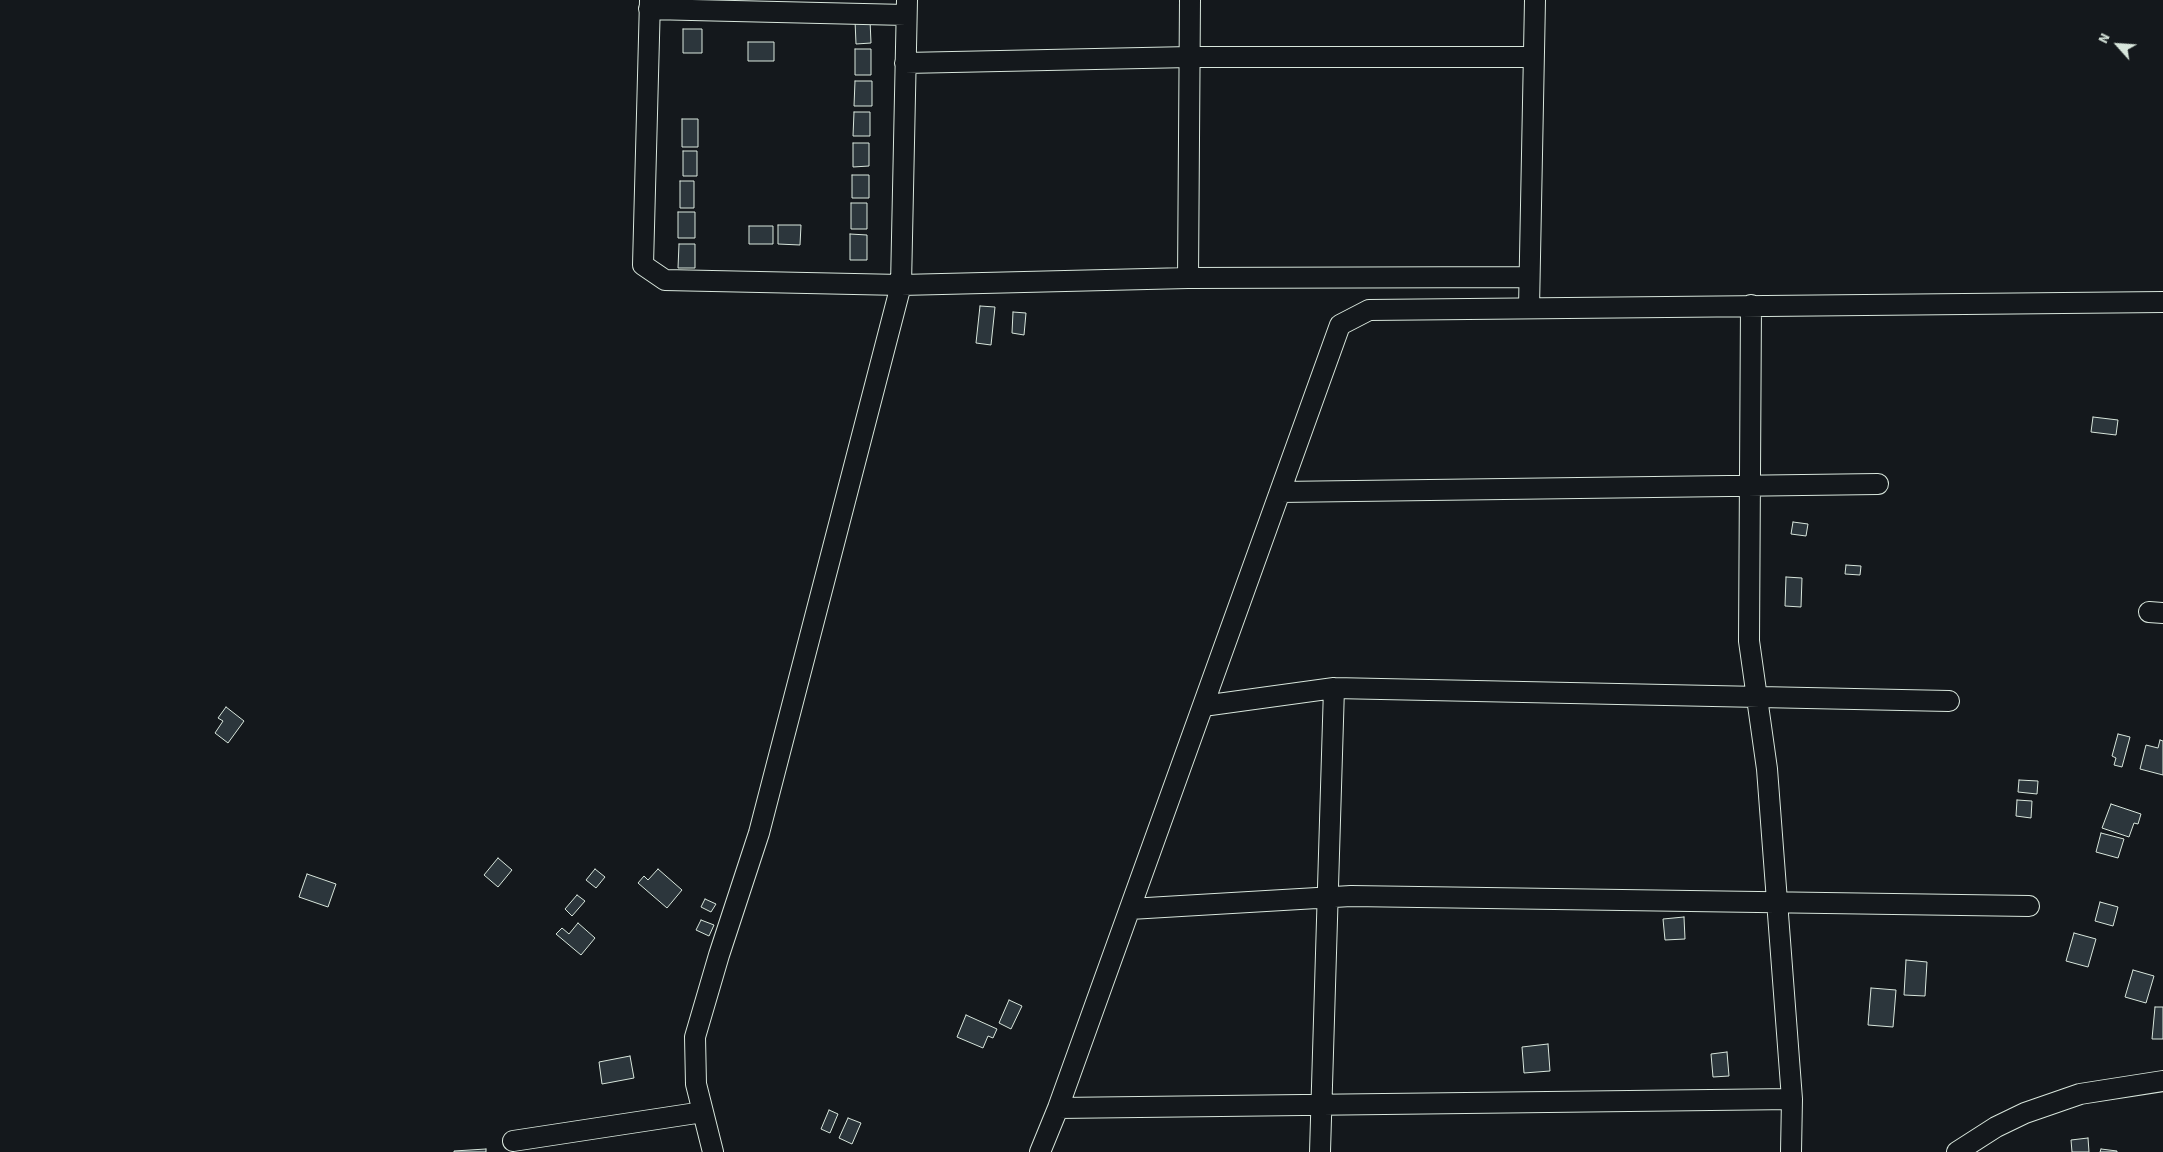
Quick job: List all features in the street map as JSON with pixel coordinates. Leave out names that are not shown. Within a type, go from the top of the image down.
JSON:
[{"type":"street","points":[[1188,278],[1190,0]]},
{"type":"street","points":[[1529,308],[1534,0]]},
{"type":"street","points":[[714,1152],[696,1084],[694,1037],[760,833],[901,285],[907,8],[650,4],[643,265],[665,280],[901,285],[1188,278],[1529,277]]},
{"type":"street","points":[[905,64],[1190,57],[1533,57]]},
{"type":"street","points":[[1040,1152],[1058,1108],[1340,326],[1369,310],[2163,302]]},
{"type":"street","points":[[1750,305],[1749,641],[1767,769],[1792,1099],[1791,1152]]},
{"type":"street","points":[[1280,492],[1878,484]]},
{"type":"street","points":[[1203,706],[1334,688],[1949,701]]},
{"type":"street","points":[[1320,1152],[1334,688]]},
{"type":"street","points":[[1130,908],[1328,897],[2029,906]]},
{"type":"street","points":[[1957,1152],[1996,1126],[2025,1113],[2080,1094],[2163,1081]]},
{"type":"street","points":[[1058,1108],[1792,1099]]},
{"type":"street","points":[[514,1141],[703,1112]]},
{"type":"building","points":[[855,20],[870,20],[871,43],[856,44]]},
{"type":"building","points":[[683,29],[702,29],[702,53],[683,53]]},
{"type":"building","points":[[748,42],[774,42],[774,61],[748,61]]},
{"type":"building","points":[[855,49],[871,49],[871,75],[855,75]]},
{"type":"building","points":[[855,81],[872,81],[872,106],[854,106]]},
{"type":"building","points":[[854,112],[870,112],[870,136],[853,136]]},
{"type":"building","points":[[682,119],[698,119],[698,147],[682,147]]},
{"type":"building","points":[[853,143],[869,143],[869,166],[853,167]]},
{"type":"building","points":[[683,151],[697,151],[697,176],[683,176]]},
{"type":"building","points":[[852,175],[869,175],[869,198],[852,198]]},
{"type":"building","points":[[680,181],[694,181],[694,208],[680,208]]},
{"type":"building","points":[[851,203],[867,203],[867,229],[851,229]]},
{"type":"building","points":[[678,212],[695,212],[695,238],[678,238]]},
{"type":"building","points":[[778,225],[801,225],[800,245],[778,244]]},
{"type":"building","points":[[749,226],[773,226],[773,244],[749,244]]},
{"type":"building","points":[[850,234],[867,235],[867,260],[850,260]]},
{"type":"building","points":[[679,244],[695,244],[695,268],[678,268]]},
{"type":"building","points":[[980,306],[995,307],[991,345],[976,343]]},
{"type":"building","points":[[1013,312],[1026,313],[1024,335],[1012,333]]},
{"type":"building","points":[[2093,417],[2118,420],[2116,435],[2091,432]]},
{"type":"building","points":[[1793,522],[1808,524],[1806,536],[1791,534]]},
{"type":"building","points":[[1846,565],[1861,566],[1860,575],[1845,574]]},
{"type":"building","points":[[1786,577],[1802,578],[1801,607],[1785,606]]},
{"type":"building","points":[[226,707],[244,721],[228,743],[215,733],[223,721],[218,718]]},
{"type":"building","points":[[2118,734],[2130,737],[2122,767],[2114,765],[2116,758],[2112,756]]},
{"type":"building","points":[[2160,740],[2163,741],[2163,775],[2140,769],[2146,745],[2158,748]]},
{"type":"building","points":[[2019,780],[2038,781],[2037,794],[2018,792]]},
{"type":"building","points":[[2017,800],[2032,801],[2031,818],[2016,816]]},
{"type":"building","points":[[2111,804],[2141,814],[2138,824],[2134,823],[2129,837],[2102,828]]},
{"type":"building","points":[[2101,833],[2124,839],[2118,858],[2096,852]]},
{"type":"building","points":[[498,858],[512,870],[498,887],[484,875]]},
{"type":"building","points":[[595,869],[605,877],[596,888],[586,880]]},
{"type":"building","points":[[658,869],[682,890],[667,908],[638,883],[644,876],[648,880]]},
{"type":"building","points":[[307,874],[336,884],[328,907],[299,897]]},
{"type":"building","points":[[577,895],[585,901],[572,916],[565,909]]},
{"type":"building","points":[[705,899],[716,904],[711,912],[701,907]]},
{"type":"building","points":[[2100,902],[2118,907],[2113,926],[2095,921]]},
{"type":"building","points":[[1684,917],[1685,939],[1665,940],[1663,919]]},
{"type":"building","points":[[701,920],[714,925],[709,936],[696,930]]},
{"type":"building","points":[[578,923],[595,938],[581,955],[556,934],[562,928],[569,934]]},
{"type":"building","points":[[2074,933],[2096,939],[2088,967],[2066,961]]},
{"type":"building","points":[[1906,960],[1927,962],[1925,996],[1904,995]]},
{"type":"building","points":[[2133,970],[2154,976],[2146,1003],[2125,997]]},
{"type":"building","points":[[1871,988],[1896,990],[1893,1027],[1868,1025]]},
{"type":"building","points":[[1009,1000],[1022,1006],[1011,1029],[999,1023]]},
{"type":"building","points":[[2155,1007],[2163,1007],[2163,1039],[2152,1039]]},
{"type":"building","points":[[966,1015],[997,1029],[993,1038],[988,1036],[983,1048],[957,1037]]},
{"type":"building","points":[[1548,1044],[1550,1071],[1524,1073],[1522,1047]]},
{"type":"building","points":[[1727,1052],[1729,1076],[1713,1077],[1711,1054]]},
{"type":"building","points":[[630,1056],[634,1078],[602,1084],[599,1062]]},
{"type":"building","points":[[829,1110],[838,1114],[830,1133],[821,1129]]},
{"type":"building","points":[[848,1118],[861,1123],[852,1144],[839,1138]]},
{"type":"building","points":[[2088,1138],[2089,1152],[2072,1152],[2071,1140]]},
{"type":"building","points":[[486,1149],[486,1152],[454,1152],[454,1151]]},
{"type":"building","points":[[2101,1149],[2117,1151],[2117,1152],[2100,1152]]}]
